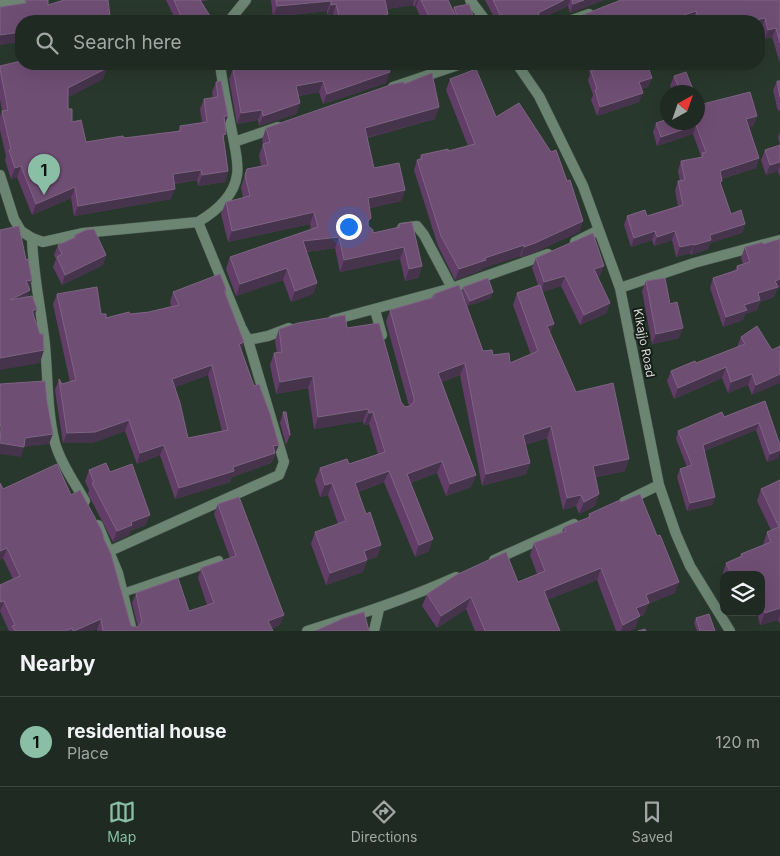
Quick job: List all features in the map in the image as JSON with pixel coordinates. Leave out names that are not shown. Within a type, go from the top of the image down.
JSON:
[{"type":"street","points":[[0,3],[41,0]]},
{"type":"street","points":[[234,15],[246,0]]},
{"type":"street","points":[[470,0],[481,15]]},
{"type":"street","points":[[586,15],[598,11]]},
{"type":"street","points":[[0,175],[14,219],[21,231],[43,242],[83,233],[198,222],[209,215],[231,191],[237,175],[237,157],[221,70]]},
{"type":"street","points":[[379,92],[443,70]]},
{"type":"street","name":"Kikajjo Road","points":[[521,70],[539,96],[583,186],[620,288],[659,486],[690,566],[730,631]]},
{"type":"street","points":[[234,142],[288,123]]},
{"type":"street","points":[[110,551],[279,475],[284,462],[248,340],[198,222]]},
{"type":"street","points":[[388,231],[417,226],[424,235],[452,288]]},
{"type":"street","points":[[325,323],[452,288],[534,260],[599,230]]},
{"type":"street","points":[[32,238],[32,260],[45,343],[50,410],[56,444],[67,470],[93,514],[110,551],[118,573],[132,631]]},
{"type":"street","points":[[620,288],[694,263],[780,240]]},
{"type":"street","points":[[376,310],[385,347]]},
{"type":"street","points":[[248,340],[300,327]]},
{"type":"street","points":[[616,505],[659,486]]},
{"type":"street","points":[[486,564],[582,521]]},
{"type":"street","points":[[307,631],[379,609],[469,572]]},
{"type":"street","points":[[374,631],[379,609]]},
{"type":"lane","points":[[123,593],[219,560]]},
{"type":"building","points":[[25,0],[48,0],[48,5],[64,0],[108,0],[110,15],[15,15],[15,33],[0,35],[0,7],[26,3]]},
{"type":"building","points":[[174,0],[200,0],[209,15],[180,15]]},
{"type":"building","points":[[276,0],[385,0],[388,14],[339,15],[336,4],[331,5],[331,1],[277,6]]},
{"type":"building","points":[[421,0],[448,0],[455,15],[428,15]]},
{"type":"building","points":[[493,0],[564,0],[538,13],[539,15],[500,15]]},
{"type":"building","points":[[572,0],[584,0],[573,4]]},
{"type":"building","points":[[621,0],[780,0],[780,43],[776,28],[768,30],[765,15],[697,15],[696,11],[684,15],[583,15]]},
{"type":"building","points":[[469,4],[473,15],[457,15],[454,7]]},
{"type":"building","points":[[15,62],[15,70],[103,70],[68,88],[68,109],[72,109],[72,122],[81,120],[86,142],[123,136],[124,138],[181,131],[180,126],[207,122],[204,99],[218,97],[216,82],[221,81],[228,116],[224,116],[226,134],[223,135],[228,171],[202,175],[201,170],[173,174],[175,189],[78,206],[75,187],[36,204],[21,166],[15,168],[9,150],[11,149],[2,111],[8,110],[0,66]]},
{"type":"building","points":[[233,70],[390,70],[390,72],[327,94],[323,81],[296,86],[300,103],[263,116],[262,110],[241,113]]},
{"type":"building","points":[[476,70],[496,117],[519,103],[551,152],[556,150],[567,181],[570,180],[583,221],[535,243],[485,258],[486,260],[459,269],[441,236],[417,160],[422,159],[421,155],[475,144],[450,79]]},
{"type":"building","points":[[649,70],[652,78],[639,82],[643,93],[600,107],[591,71]]},
{"type":"building","points":[[686,72],[691,85],[677,85],[674,76]]},
{"type":"building","points":[[432,73],[439,107],[365,128],[374,168],[399,163],[405,190],[368,198],[371,218],[368,221],[368,226],[373,230],[373,233],[400,227],[399,224],[412,222],[422,266],[409,269],[404,247],[344,260],[339,237],[303,241],[317,283],[295,291],[287,268],[240,284],[230,257],[318,227],[314,212],[232,231],[226,202],[250,196],[245,175],[247,169],[268,165],[263,144],[270,142],[266,128],[393,84],[404,82],[404,84]]},
{"type":"building","points":[[777,81],[780,81],[780,97]]},
{"type":"building","points":[[750,92],[757,116],[746,119],[759,158],[720,171],[722,181],[720,182],[731,214],[741,210],[745,224],[710,235],[711,240],[680,247],[675,231],[657,237],[655,231],[634,238],[627,216],[645,210],[647,216],[683,205],[678,181],[685,180],[681,161],[703,157],[702,153],[706,152],[698,130],[705,130],[705,103]]},
{"type":"building","points":[[660,122],[660,130],[681,130],[661,137],[656,123]]},
{"type":"building","points":[[780,145],[780,162],[770,165],[765,150]]},
{"type":"building","points":[[19,226],[32,280],[26,281],[30,290],[10,300],[32,296],[37,309],[32,311],[40,334],[43,334],[44,350],[0,358],[0,230]]},
{"type":"building","points":[[94,229],[106,255],[65,275],[57,257],[62,254],[58,245],[86,230]]},
{"type":"building","points":[[593,233],[604,266],[594,269],[610,303],[584,315],[565,276],[544,282],[536,258]]},
{"type":"building","points":[[780,239],[780,279],[775,281],[778,287],[758,293],[760,300],[744,305],[747,310],[726,317],[713,278],[738,270],[737,266],[750,262],[745,247]]},
{"type":"building","points":[[220,274],[226,289],[224,290],[244,342],[239,344],[254,386],[259,384],[279,445],[273,446],[275,453],[233,467],[234,471],[179,488],[164,445],[140,453],[129,420],[95,432],[67,433],[59,379],[62,384],[76,380],[57,294],[97,287],[101,314],[106,314],[106,318],[129,312],[130,314],[149,312],[179,305],[173,292]],"holes":[[[212,365],[228,430],[188,438],[172,379]]]},
{"type":"building","points":[[488,278],[493,292],[470,301],[463,287]]},
{"type":"building","points":[[665,278],[670,304],[677,302],[683,328],[656,334],[646,281]]},
{"type":"building","points":[[459,285],[483,351],[492,350],[493,355],[509,353],[510,363],[538,351],[517,293],[540,285],[554,324],[547,326],[576,392],[613,383],[629,459],[593,466],[599,494],[584,502],[581,495],[567,498],[551,426],[523,435],[530,463],[486,474],[465,363],[438,373],[476,475],[450,484],[442,461],[407,474],[433,539],[419,545],[389,471],[355,483],[366,514],[370,512],[381,545],[364,551],[367,560],[330,573],[315,532],[346,521],[332,483],[325,485],[320,468],[347,459],[349,464],[385,452],[373,412],[369,413],[368,409],[318,417],[313,376],[280,382],[274,353],[282,352],[279,329],[298,323],[345,315],[347,328],[379,323],[401,402],[405,407],[410,406],[414,402],[414,398],[390,310],[435,297],[434,294]]},
{"type":"building","points":[[757,326],[772,350],[780,346],[780,374],[756,385],[752,374],[731,382],[726,367],[678,388],[671,371],[745,344],[741,337]]},
{"type":"building","points":[[45,381],[53,434],[25,438],[24,447],[0,443],[0,384]]},
{"type":"building","points":[[765,401],[780,450],[770,454],[759,423],[703,445],[715,497],[690,503],[680,469],[692,465],[678,431],[722,412],[724,417]]},
{"type":"building","points":[[283,412],[286,412],[290,435]]},
{"type":"building","points":[[106,463],[110,472],[132,464],[150,515],[131,522],[132,525],[117,531],[92,483],[94,482],[89,470]]},
{"type":"building","points":[[57,464],[71,495],[80,490],[101,529],[111,554],[131,626],[138,627],[142,622],[136,593],[178,578],[189,611],[214,603],[201,568],[236,556],[218,504],[239,497],[284,615],[268,621],[273,631],[103,631],[101,619],[74,631],[72,628],[65,631],[15,631],[12,626],[15,625],[4,601],[1,602],[0,599],[0,585],[20,576],[7,548],[0,551],[0,483],[3,489]]},
{"type":"building","points":[[780,480],[780,608],[765,613],[765,571],[730,571],[726,563],[742,556],[741,554],[771,542],[767,532],[779,527],[761,489]]},
{"type":"building","points":[[640,494],[657,536],[660,535],[679,582],[646,595],[649,603],[636,608],[640,616],[623,625],[601,568],[544,591],[560,631],[485,631],[471,597],[441,616],[427,594],[456,575],[506,552],[518,582],[545,571],[534,543],[566,531],[564,527],[590,517],[589,514],[620,500],[621,502]]},
{"type":"building","points":[[364,612],[369,631],[315,631],[344,618]]},
{"type":"building","points":[[709,614],[715,631],[700,631],[696,618]]},
{"type":"place","name":"residential house","points":[[44,195]]}]
